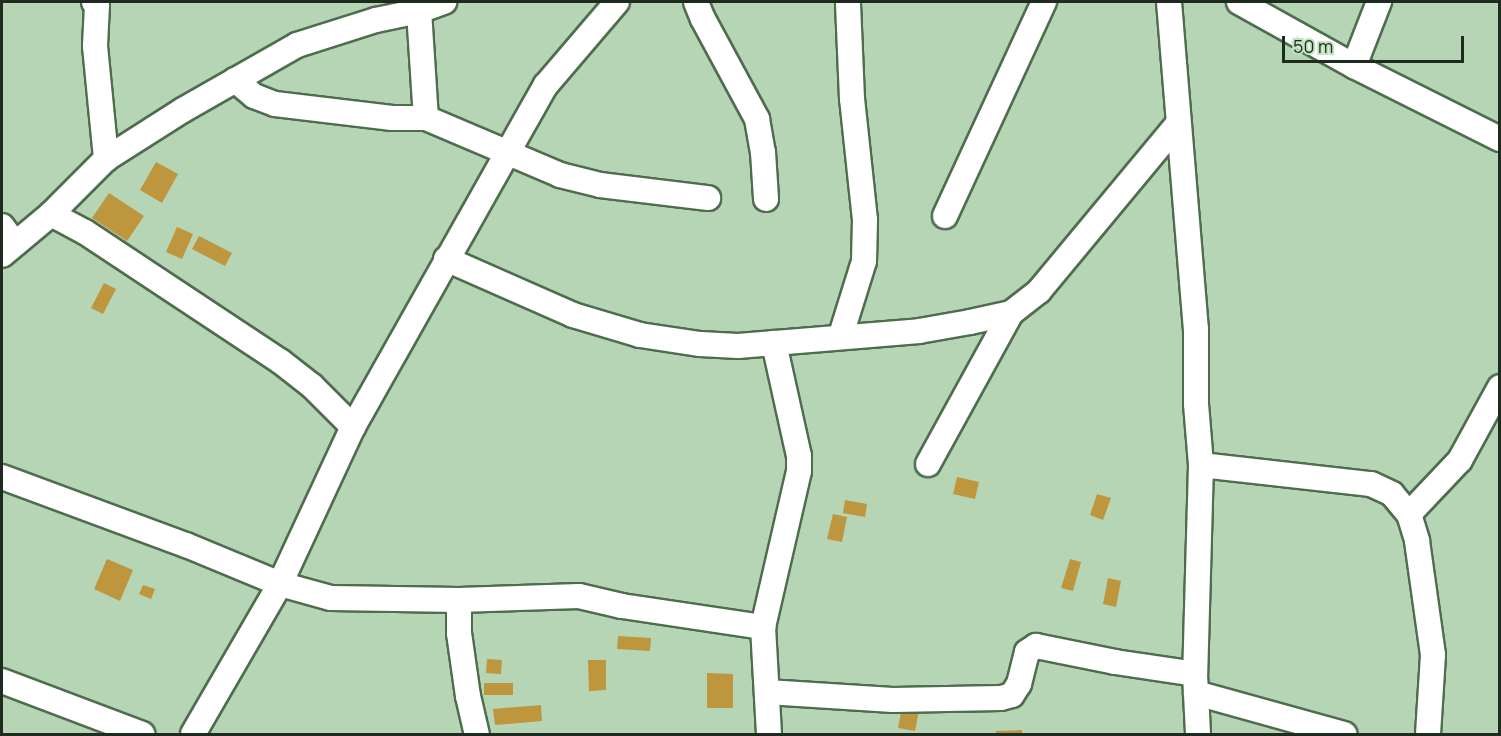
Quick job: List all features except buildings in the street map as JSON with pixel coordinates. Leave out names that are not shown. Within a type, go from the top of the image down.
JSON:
[{"type":"street","points":[[6,242],[51,214],[106,159],[297,45],[375,11],[418,10],[444,2]]},
{"type":"street","points":[[193,735],[279,584],[353,427],[546,84],[617,2]]},
{"type":"street","points":[[696,2],[757,119],[763,152],[765,199]]},
{"type":"street","points":[[841,336],[864,261],[865,220],[852,99],[848,2]]},
{"type":"street","points":[[945,216],[1044,2]]},
{"type":"street","points":[[1169,2],[1178,125],[1189,221],[1201,465],[1196,684],[1198,735]]},
{"type":"street","points":[[1239,2],[1354,66],[1500,139]]},
{"type":"street","points":[[1354,66],[1379,2]]},
{"type":"street","points":[[97,3],[94,46],[106,159]]},
{"type":"street","points":[[418,10],[426,118]]},
{"type":"street","points":[[235,80],[254,96],[275,104],[392,118],[426,118],[560,175],[600,185],[708,198]]},
{"type":"street","points":[[928,464],[1011,313],[1039,291],[1178,125]]},
{"type":"street","points":[[51,214],[85,232],[280,361],[312,386],[353,427]]},
{"type":"street","points":[[446,259],[573,315],[640,335],[700,344],[738,346],[920,331],[1011,313]]},
{"type":"street","points":[[769,735],[762,627],[799,471],[799,456],[774,343]]},
{"type":"street","points":[[1409,514],[1460,460],[1500,387]]},
{"type":"street","points":[[1201,465],[1371,484],[1392,494],[1409,514],[1417,542],[1433,655],[1428,735]]},
{"type":"street","points":[[2,477],[47,496],[186,545],[279,584],[331,598],[459,600],[579,596],[622,606],[762,627]]},
{"type":"street","points":[[459,600],[459,633],[468,696],[477,735]]},
{"type":"street","points":[[767,692],[893,700],[1001,698],[1012,694],[1019,684],[1027,652],[1036,646],[1115,662],[1196,684],[1344,735]]},
{"type":"street","points":[[2,681],[142,735]]}]
